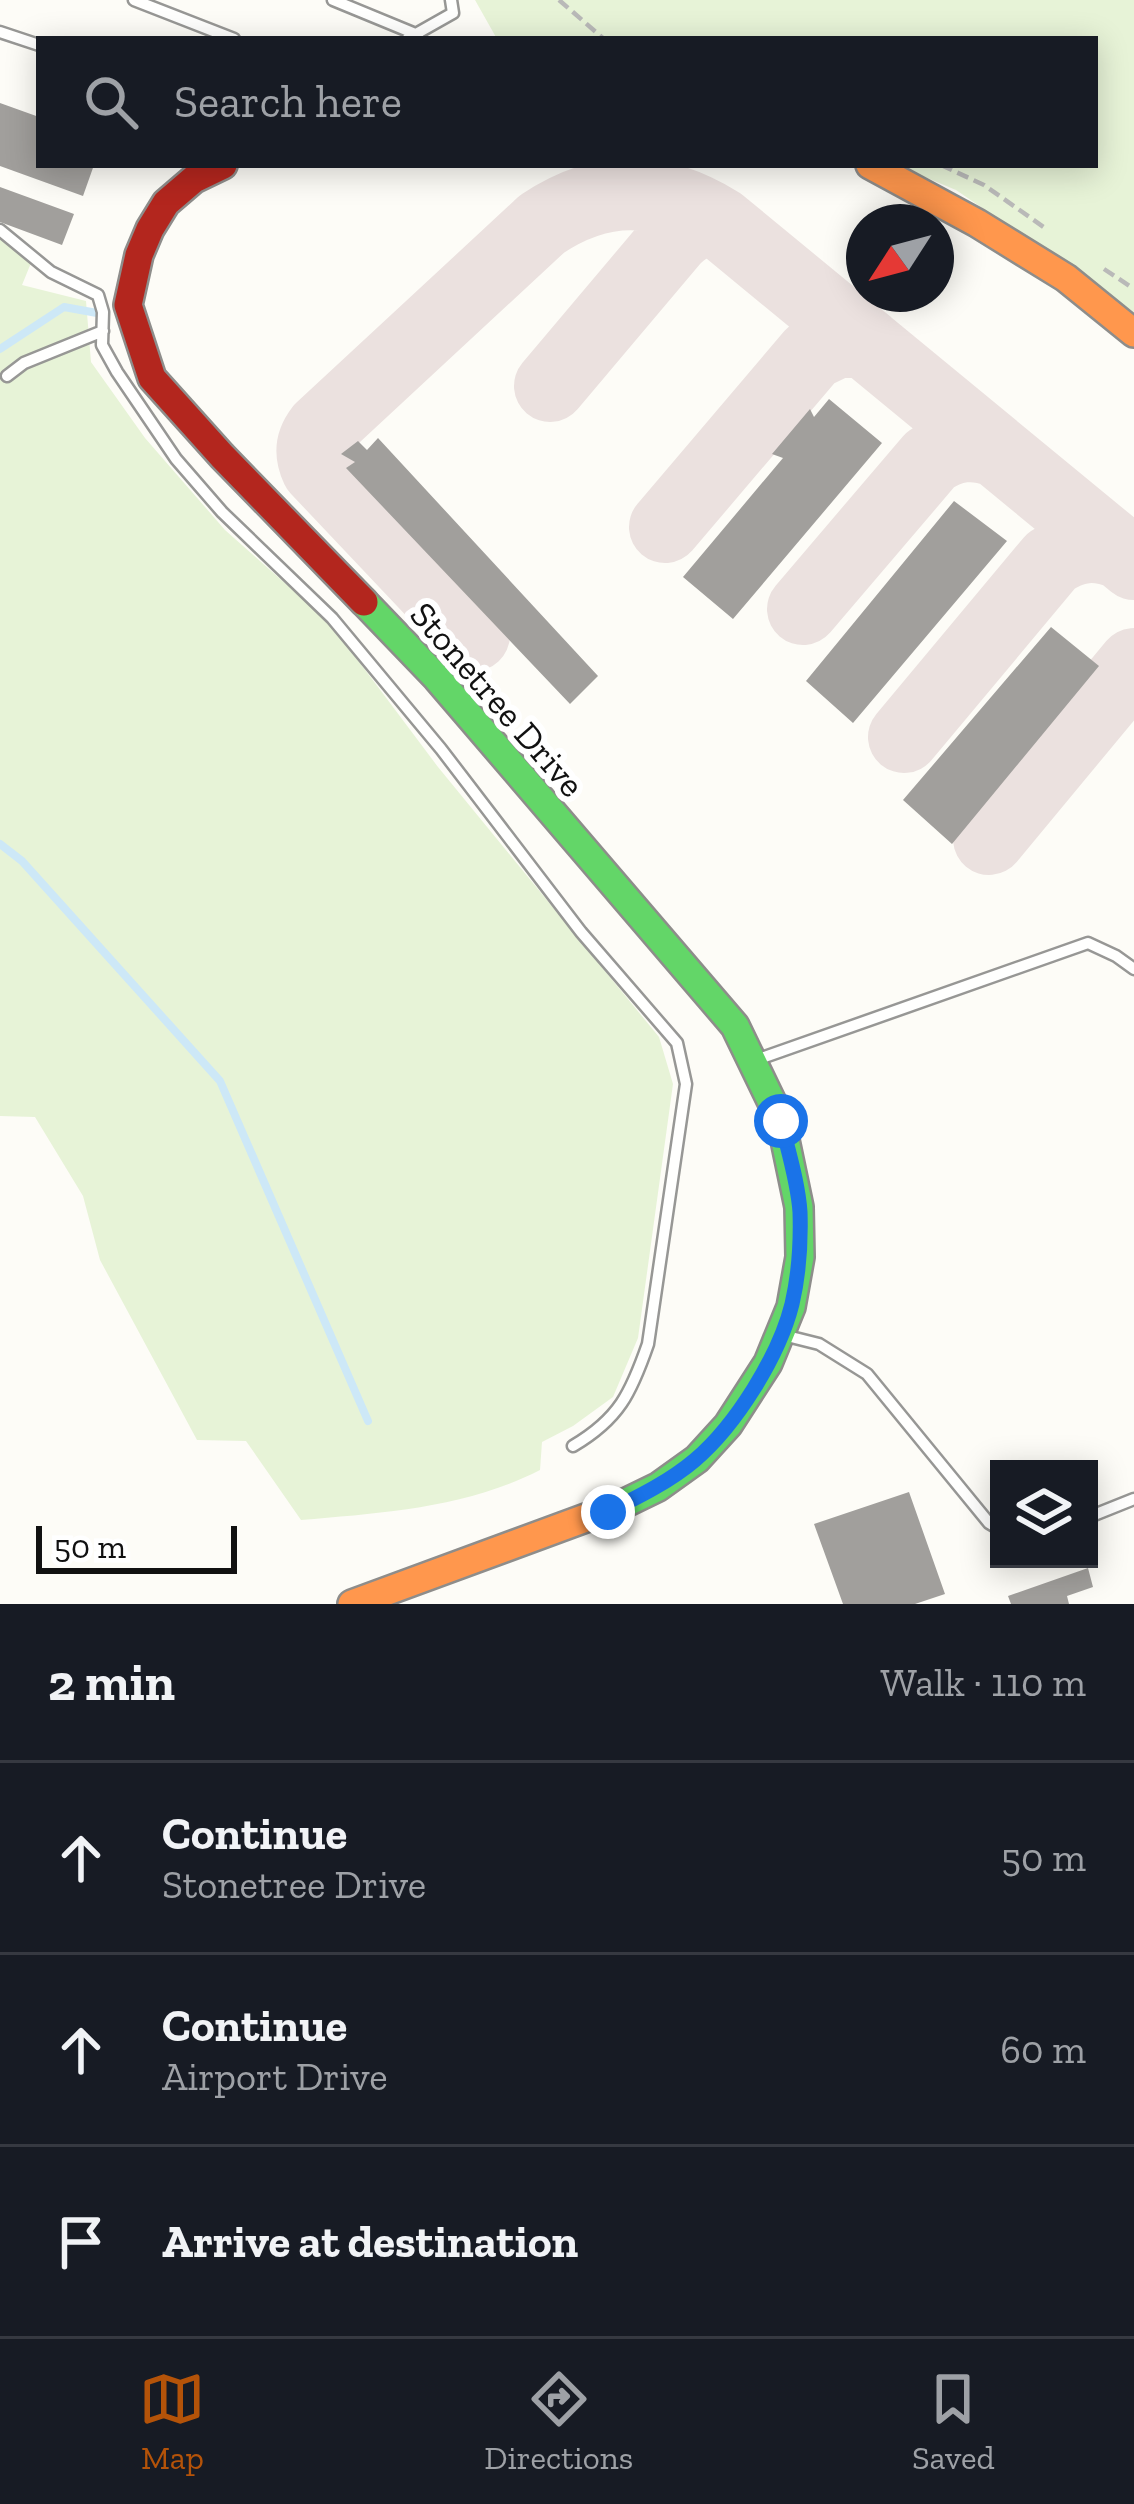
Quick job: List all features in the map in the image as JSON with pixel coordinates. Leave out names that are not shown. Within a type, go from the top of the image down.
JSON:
[{"type":"street","name":"Stonetree Drive","points":[[218,168],[194,179],[166,203],[139,255],[128,305],[152,378],[437,678],[735,1026],[781,1121],[800,1207],[800,1257],[791,1307],[780,1334],[768,1363],[728,1425],[697,1459],[608,1512],[352,1604]]},
{"type":"street","points":[[876,168],[1066,278],[1134,333]]},
{"type":"lane","points":[[134,0],[226,36]]},
{"type":"lane","points":[[333,0],[410,36]]},
{"type":"lane","points":[[414,36],[453,13],[451,0]]},
{"type":"lane","points":[[0,32],[36,44]]},
{"type":"lane","points":[[0,230],[51,272],[98,295],[104,312],[102,345],[176,459],[222,512],[332,618],[441,748],[580,932],[677,1043],[685,1097],[648,1344],[613,1418],[573,1446]]},
{"type":"lane","points":[[7,376],[24,363],[103,331]]},
{"type":"lane","points":[[754,1061],[1088,943],[1134,969]]},
{"type":"lane","points":[[780,1334],[819,1344],[867,1374],[990,1524]]},
{"type":"lane","points":[[1098,1513],[1134,1499]]},
{"type":"path","points":[[559,0],[601,36]]},
{"type":"path","points":[[947,168],[984,185],[1047,230]]},
{"type":"path","points":[[1096,264],[1134,289]]},
{"type":"green space","points":[[475,0],[1134,0],[1134,312],[956,190],[903,168],[1098,168],[1098,36],[495,36]]},
{"type":"green space","points":[[0,239],[31,263],[22,285],[86,301],[91,362],[145,438],[225,530],[330,623],[438,767],[659,1037],[673,1084],[638,1338],[613,1397],[542,1442],[540,1470],[512,1483],[423,1507],[301,1520],[246,1441],[197,1440],[100,1260],[83,1196],[35,1117],[0,1116]]},
{"type":"building","points":[[0,103],[36,116],[36,168],[93,168],[83,196],[0,166]]},
{"type":"building","points":[[0,187],[74,214],[62,245],[0,222]]},
{"type":"building","points":[[829,399],[882,443],[733,619],[683,577],[783,458],[772,454],[810,409],[814,417]]},
{"type":"building","points":[[378,438],[598,676],[570,704],[346,468],[355,462],[341,454],[358,441],[367,450]]},
{"type":"building","points":[[954,501],[1007,541],[853,723],[806,681]]},
{"type":"building","points":[[1051,627],[1099,666],[952,844],[903,800]]},
{"type":"building","points":[[909,1492],[945,1594],[915,1604],[843,1604],[814,1524]]},
{"type":"building","points":[[1088,1568],[1093,1587],[1067,1596],[1069,1604],[1011,1604],[1008,1596]]},
{"type":"waterway","points":[[0,349],[64,307],[97,313]]},
{"type":"waterway","points":[[0,844],[22,861],[220,1081],[368,1421]]},
{"type":"taxiway","points":[[474,635],[317,469],[313,443],[321,429],[542,224],[609,196],[631,194],[675,201],[720,223],[1134,564]]},
{"type":"taxiway","points":[[550,386],[674,239],[695,225],[720,223]]},
{"type":"taxiway","points":[[665,527],[812,354],[837,342],[865,342]]},
{"type":"taxiway","points":[[803,609],[930,460],[963,447],[998,452]]},
{"type":"taxiway","points":[[904,737],[1051,561],[1086,547],[1122,554]]},
{"type":"taxiway","points":[[989,839],[1134,664]]},
{"type":"traffic: fast","points":[[364,602],[437,678],[735,1026],[781,1121],[799,1207],[800,1257],[791,1307],[768,1363],[728,1425],[697,1459],[658,1487],[621,1505]]},
{"type":"traffic: slow","points":[[876,168],[1066,278],[1134,333]]},
{"type":"traffic: slow","points":[[352,1604],[621,1505]]},
{"type":"traffic: jam","points":[[217,168],[194,179],[166,203],[139,255],[128,305],[152,378],[364,602]]},
{"type":"route","points":[[608,1512],[697,1459],[728,1425],[768,1363],[791,1307],[800,1257],[800,1207],[781,1121]]}]
